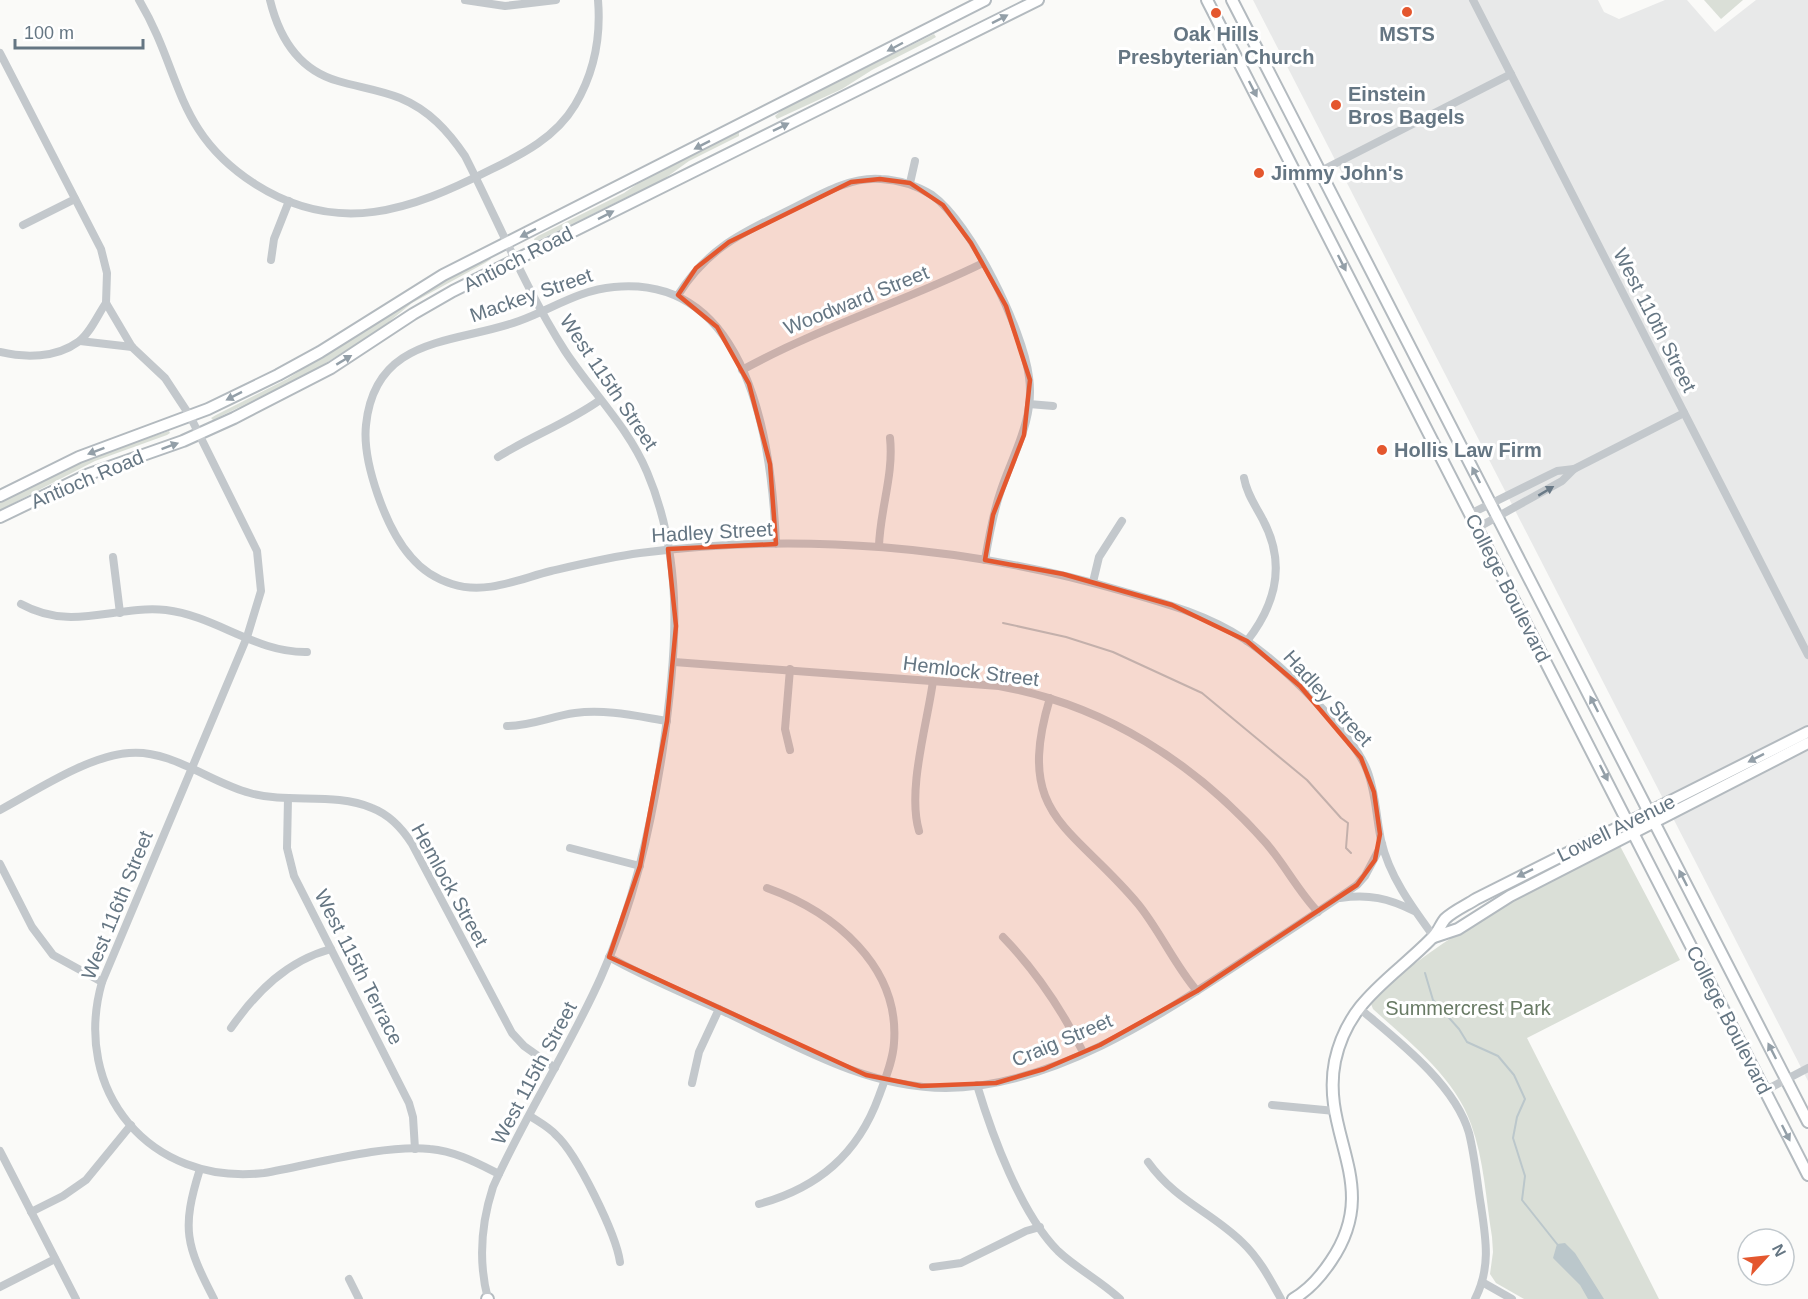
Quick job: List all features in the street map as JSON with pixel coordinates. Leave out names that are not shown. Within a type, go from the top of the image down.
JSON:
[{"type":"main road","name":"Antioch Road","points":[[0,496],[79,457],[190,417],[320,352],[421,287],[985,0]]},
{"type":"main road","name":"Antioch Road","points":[[0,517],[89,474],[200,434],[314,378],[432,302],[1038,0]]},
{"type":"main road","name":"College Boulevard","points":[[1207,0],[1808,1175]]},
{"type":"main road","name":"College Boulevard","points":[[1232,0],[1808,1122]]},
{"type":"main road","name":"Lowell Avenue","points":[[1293,1299],[1324,1271],[1340,1247],[1349,1221],[1353,1192],[1351,1171],[1335,1111],[1333,1083],[1335,1063],[1344,1034],[1359,1008],[1387,976],[1434,937],[1446,918],[1484,895],[1808,732]]},
{"type":"main road","name":"Lowell Avenue","points":[[1434,937],[1458,929],[1510,896],[1808,743]]},
{"type":"street","points":[[139,0],[157,35],[178,93],[200,134],[237,172],[271,194],[288,201],[327,211],[376,213],[424,202],[476,177],[538,144],[562,122],[575,106],[591,70],[596,48],[598,0]]},
{"type":"street","name":"West 115th Street","points":[[270,0],[283,38],[303,62],[330,79],[390,94],[420,108],[454,139],[566,352],[630,439],[647,472],[668,549],[675,597],[674,662],[667,721],[640,866],[609,957],[555,1068],[499,1174],[489,1200],[482,1247],[482,1270],[488,1299]]},
{"type":"street","points":[[465,0],[505,6],[556,0]]},
{"type":"street","name":"West 110th Street","points":[[1473,0],[1808,655]]},
{"type":"street","name":"West 116th Street","points":[[0,53],[104,259],[106,303],[132,347],[165,378],[200,434],[250,536],[260,566],[260,599],[247,637],[102,982],[94,1017],[99,1067],[112,1100],[131,1125],[166,1155],[200,1169],[244,1175],[394,1150],[415,1149],[451,1153],[499,1174]]},
{"type":"street","points":[[1301,181],[1511,74]]},
{"type":"street","points":[[910,183],[915,161]]},
{"type":"street","points":[[678,296],[696,268],[709,255],[775,217],[851,182],[880,178],[910,183],[943,204],[955,218],[983,263],[1023,346],[1030,380],[1024,435],[993,515],[985,560]]},
{"type":"street","points":[[23,225],[75,200]]},
{"type":"street","points":[[271,260],[274,239],[288,201]]},
{"type":"street","name":"Woodward Street","points":[[742,370],[806,337],[901,301],[983,263]]},
{"type":"street","name":"Mackey Street","points":[[380,498],[368,456],[365,428],[371,401],[378,385],[395,364],[423,346],[513,323],[588,291],[610,287],[650,288],[678,296],[705,314],[717,327],[742,370],[763,430],[774,491],[776,544]]},
{"type":"street","points":[[0,352],[34,356],[62,350],[80,341],[106,303]]},
{"type":"street","points":[[80,341],[132,347]]},
{"type":"street","points":[[498,457],[518,444],[571,420],[600,400]]},
{"type":"street","points":[[1029,405],[1053,406]]},
{"type":"street","points":[[1477,528],[1562,481],[1574,469],[1684,413]]},
{"type":"street","points":[[879,546],[882,506],[891,465],[890,438]]},
{"type":"street","points":[[1470,514],[1557,471],[1574,469]]},
{"type":"street","points":[[1244,478],[1251,500],[1271,537],[1277,573],[1270,604],[1247,641]]},
{"type":"street","name":"Hadley Street","points":[[380,498],[400,542],[411,558],[430,574],[459,586],[491,587],[597,560],[668,549],[776,544],[879,546],[985,560],[1063,574],[1190,611],[1247,641],[1295,681],[1361,758],[1374,792],[1382,844],[1398,884],[1414,911],[1434,937]]},
{"type":"street","points":[[1093,582],[1099,557],[1122,521]]},
{"type":"street","points":[[113,557],[120,613]]},
{"type":"street","points":[[21,604],[55,617],[147,610],[184,614],[268,647],[307,652]]},
{"type":"street","name":"Hemlock Street","points":[[674,662],[999,686],[1050,698],[1089,711],[1126,729],[1197,776],[1223,798],[1267,844],[1318,912]]},
{"type":"street","points":[[790,669],[784,729],[790,750]]},
{"type":"street","points":[[919,831],[914,799],[933,681]]},
{"type":"street","points":[[1050,698],[1040,735],[1038,753],[1042,787],[1048,804],[1065,831],[1123,886],[1143,910],[1197,991]]},
{"type":"street","points":[[507,726],[521,726],[573,713],[596,711],[667,721]]},
{"type":"street","name":"Hemlock Street","points":[[0,810],[110,756],[143,753],[191,769],[249,793],[357,803],[372,807],[397,824],[412,844],[504,1023],[524,1046],[555,1068]]},
{"type":"street","name":"West 115th Terrace","points":[[288,798],[289,859],[294,876],[410,1102],[415,1149]]},
{"type":"street","name":"Craig Street","points":[[609,957],[852,1071],[921,1086],[977,1085],[1020,1078],[1083,1052],[1197,991],[1338,899],[1365,876],[1382,844]]},
{"type":"street","points":[[570,848],[640,866]]},
{"type":"street","points":[[0,864],[32,927],[53,955],[102,982]]},
{"type":"street","points":[[759,1204],[800,1190],[834,1167],[862,1134],[892,1060],[895,1028],[888,992],[875,966],[834,924],[799,902],[768,888]]},
{"type":"street","name":"Craig Street","points":[[1338,899],[1374,896],[1387,898],[1414,911]]},
{"type":"street","points":[[1003,937],[1035,973],[1058,1006],[1083,1052]]},
{"type":"street","points":[[231,1028],[266,985],[311,955],[331,949]]},
{"type":"street","points":[[1359,1008],[1406,1047],[1446,1092],[1465,1123],[1472,1151],[1487,1248],[1482,1282],[1475,1299]]},
{"type":"street","points":[[692,1083],[699,1052],[719,1009]]},
{"type":"street","points":[[1764,1091],[1808,1068]]},
{"type":"street","points":[[977,1085],[996,1144],[1040,1227],[1069,1261],[1120,1299]]},
{"type":"street","points":[[1272,1106],[1335,1111]]},
{"type":"street","points":[[530,1116],[556,1134],[572,1155],[615,1239],[620,1262]]},
{"type":"street","points":[[31,1212],[63,1196],[86,1180],[116,1140],[131,1125]]},
{"type":"street","points":[[0,1151],[76,1299]]},
{"type":"street","points":[[1148,1162],[1176,1194],[1243,1242],[1268,1275],[1281,1299]]},
{"type":"street","points":[[200,1169],[189,1208],[187,1228],[192,1254],[214,1299]]},
{"type":"street","points":[[933,1267],[961,1263],[1026,1231],[1040,1227]]},
{"type":"street","points":[[0,1287],[55,1259]]},
{"type":"street","points":[[349,1279],[359,1299]]},
{"type":"street","points":[[1482,1282],[1512,1299]]},
{"type":"highlighted area","points":[[880,179],[910,183],[943,205],[971,243],[1006,306],[1030,380],[1024,435],[993,515],[985,560],[1063,574],[1172,605],[1247,641],[1300,686],[1361,758],[1374,792],[1380,834],[1375,860],[1357,885],[1197,991],[1100,1045],[1044,1069],[996,1083],[921,1086],[866,1075],[609,957],[640,866],[667,721],[676,626],[668,549],[776,544],[770,464],[749,384],[717,327],[678,295],[696,268],[729,242],[851,182]]},
{"type":"shaded area","points":[[1253,0],[1598,0],[1604,12],[1619,19],[1665,0],[1687,0],[1715,32],[1756,0],[1808,0],[1808,1081]]},
{"type":"shaded area","points":[[1565,1243],[1575,1253],[1604,1299],[1588,1299],[1580,1285],[1553,1258],[1557,1244]]},
{"type":"green space","points":[[1704,0],[1743,0],[1721,19]]},
{"type":"green space","points":[[934,34],[936,37],[931,40],[872,70],[842,89],[777,119],[775,116],[783,109]]},
{"type":"green space","points":[[739,132],[739,136],[689,161],[664,179],[535,242],[534,239],[538,236],[624,193],[652,174]]},
{"type":"green space","points":[[490,257],[491,259],[485,263],[412,303],[379,330],[313,371],[213,420],[211,418],[287,379],[428,288]]},
{"type":"green space","points":[[169,431],[167,435],[95,461],[0,510],[0,500],[84,460]]},
{"type":"green space","name":"Summercrest Park","points":[[1620,846],[1680,960],[1527,1038],[1659,1299],[1524,1299],[1496,1283],[1490,1274],[1493,1252],[1484,1180],[1479,1151],[1464,1107],[1442,1075],[1373,1009],[1371,1004],[1385,986],[1476,922],[1561,875]]},
{"type":"waterway","points":[[1003,623],[1066,637],[1113,652],[1202,693],[1307,780],[1348,823],[1346,848],[1351,853]]},
{"type":"waterway","points":[[1425,973],[1433,1000],[1459,1029],[1467,1042],[1498,1056],[1514,1075],[1525,1099],[1517,1117],[1513,1138],[1525,1176],[1522,1200],[1557,1244]]},
{"type":"place","name":"MSTS","points":[[1407,12]]},
{"type":"place","name":"Oak Hills Presbyterian Church","points":[[1216,13]]},
{"type":"place","name":"Einstein Bros Bagels","points":[[1336,105]]},
{"type":"place","name":"Jimmy John's","points":[[1259,173]]},
{"type":"place","name":"Hollis Law Firm","points":[[1382,450]]}]
